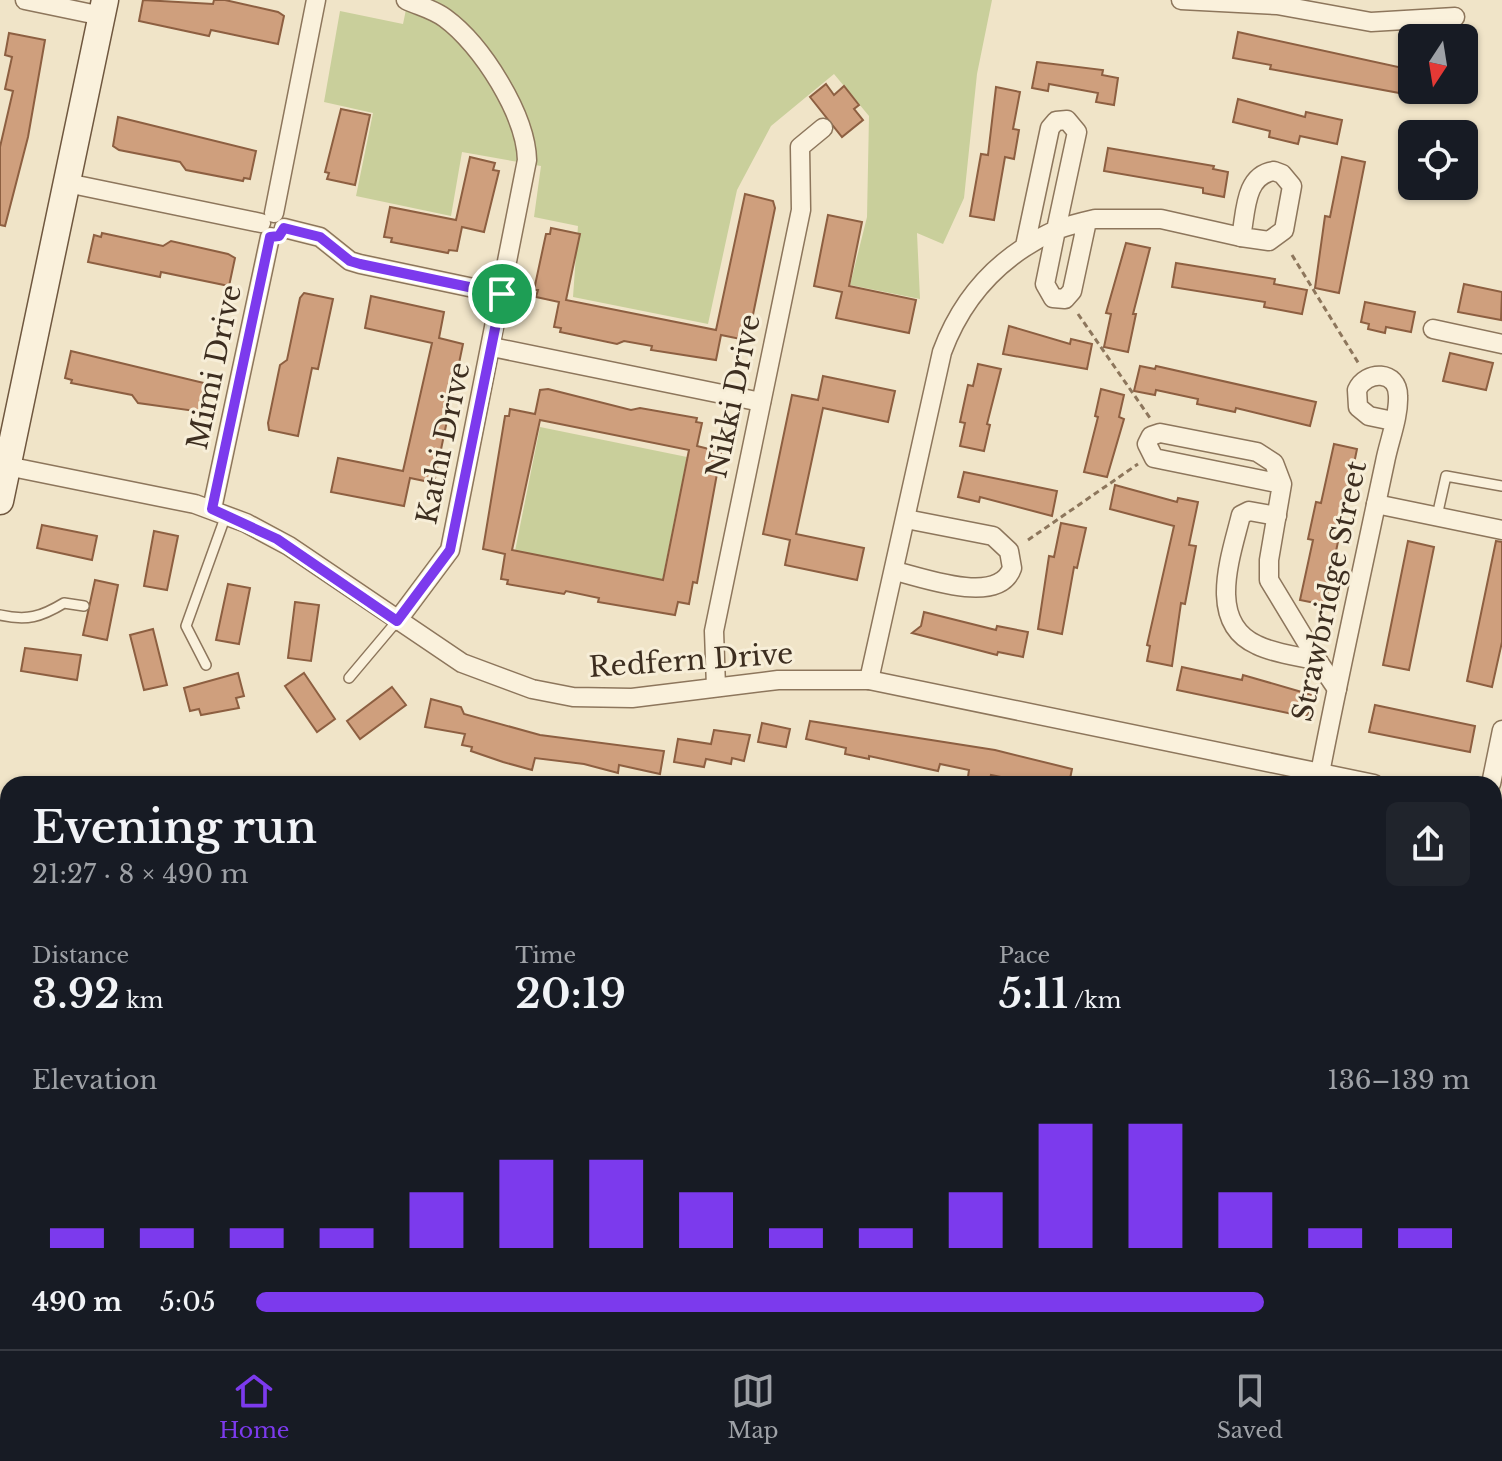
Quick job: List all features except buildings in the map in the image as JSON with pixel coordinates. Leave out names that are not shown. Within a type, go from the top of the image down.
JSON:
[{"type":"street","points":[[0,501],[104,8],[25,0]]},
{"type":"street","name":"Mimi Drive","points":[[219,512],[316,0]]},
{"type":"street","name":"Kathi Drive","points":[[397,621],[450,550],[527,167],[526,139],[514,107],[465,36],[441,15],[406,0]]},
{"type":"street","points":[[1181,0],[1277,5],[1371,22],[1455,17]]},
{"type":"street","points":[[1025,246],[1049,130],[1061,119],[1071,122],[1077,132],[1045,288],[1048,295],[1061,300],[1072,291],[1087,221]]},
{"type":"street","name":"Nikki Drive","points":[[716,687],[715,623],[801,210],[800,147],[823,128]]},
{"type":"street","points":[[67,183],[320,237],[350,261],[502,294]]},
{"type":"street","points":[[869,680],[938,366],[948,335],[987,277],[1025,246],[1056,230],[1087,221],[1150,218],[1241,237]]},
{"type":"street","points":[[1433,329],[1502,344]]},
{"type":"street","points":[[492,347],[761,402]]},
{"type":"street","name":"Strawbridge Street","points":[[1320,773],[1393,421]]},
{"type":"street","points":[[1282,484],[1154,458],[1147,444],[1151,436],[1160,433],[1257,452],[1274,463],[1282,484],[1268,565],[1269,580],[1337,689]]},
{"type":"street","name":"Redfern Drive","points":[[7,466],[219,512],[289,546],[397,621],[480,671],[559,695],[632,698],[794,679],[869,680],[1335,776]]},
{"type":"street","points":[[1376,504],[1502,530]]},
{"type":"street","points":[[1277,516],[1242,513],[1226,588],[1227,609],[1241,635],[1259,647],[1318,661]]},
{"type":"street","points":[[895,571],[984,590],[1000,585],[1012,568],[1009,551],[993,536],[906,519]]},
{"type":"street","points":[[1493,776],[1502,730]]},
{"type":"lane","points":[[1437,516],[1446,476],[1502,486]]},
{"type":"lane","points":[[206,665],[186,626],[219,512]]},
{"type":"lane","points":[[0,615],[21,620],[42,617],[64,603],[84,606]]},
{"type":"lane","points":[[349,678],[397,621]]},
{"type":"path","points":[[1292,255],[1359,364]]},
{"type":"path","points":[[1078,314],[1150,418]]},
{"type":"path","points":[[1028,540],[1138,464]]},
{"type":"green space","points":[[408,0],[992,0],[977,74],[964,198],[943,244],[917,233],[920,299],[850,285],[867,217],[869,116],[834,74],[771,126],[737,190],[708,324],[573,297],[578,226],[534,217],[541,166],[462,152],[451,216],[356,196],[373,113],[324,102],[340,11],[403,24]]},
{"type":"green space","points":[[540,427],[687,457],[662,581],[515,551]]},
{"type":"route","points":[[284,228],[320,237],[350,261],[502,294],[450,550],[397,621],[289,546],[212,509],[270,237],[279,236],[284,228]]}]
